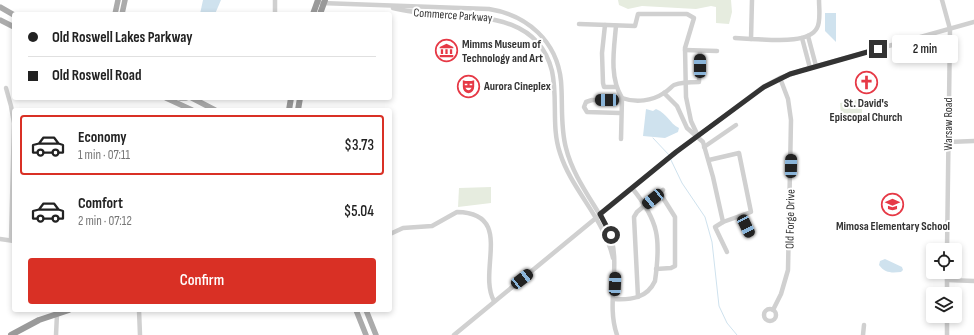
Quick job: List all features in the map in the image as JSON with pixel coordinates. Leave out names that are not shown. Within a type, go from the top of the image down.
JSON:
[{"type":"highway","points":[[314,12],[321,1]]},
{"type":"highway","points":[[320,12],[321,1]]},
{"type":"highway","points":[[11,335],[48,313],[57,314],[63,312]]},
{"type":"main road","points":[[115,12],[118,0]]},
{"type":"main road","points":[[123,12],[126,0]]},
{"type":"main road","points":[[0,7],[12,13]]},
{"type":"main road","points":[[0,20],[12,26]]},
{"type":"main road","points":[[170,100],[188,108]]},
{"type":"main road","points":[[196,100],[211,108]]},
{"type":"main road","points":[[357,312],[366,335]]},
{"type":"main road","points":[[367,312],[376,335]]},
{"type":"street","points":[[275,0],[275,12]]},
{"type":"street","points":[[751,39],[752,0]]},
{"type":"street","points":[[735,38],[802,38],[808,36],[813,33],[819,24],[819,0]]},
{"type":"street","name":"Warsaw Road","points":[[942,0],[950,29],[947,243]]},
{"type":"street","name":"Commerce Parkway","points":[[321,1],[388,6],[409,5],[489,9],[516,16],[535,29],[550,47],[558,67],[564,133],[568,156],[613,241],[615,270]]},
{"type":"street","name":"Commerce Parkway","points":[[388,6],[416,13],[495,17],[519,26],[535,39],[547,57],[553,75],[556,133],[561,158],[607,237],[615,270]]},
{"type":"street","points":[[579,24],[635,26],[638,14],[691,14],[694,18],[694,23],[685,50],[686,102],[698,136],[709,160],[723,222]]},
{"type":"street","points":[[454,335],[632,188],[752,94],[780,78],[816,66],[974,22]]},
{"type":"street","points":[[605,25],[602,53],[603,83],[604,87],[615,87]]},
{"type":"street","points":[[616,26],[614,51],[615,87],[621,99],[621,139]]},
{"type":"street","points":[[808,36],[816,66]]},
{"type":"street","points":[[802,38],[810,68]]},
{"type":"street","points":[[804,48],[810,46]]},
{"type":"street","points":[[685,50],[717,51]]},
{"type":"street","points":[[620,114],[587,112],[584,107],[586,102],[592,100],[647,100],[664,93],[674,86],[686,82],[699,82],[700,51]]},
{"type":"street","name":"Old Forge Drive","points":[[773,310],[786,282],[790,257],[791,120],[788,99],[780,78]]},
{"type":"street","points":[[6,88],[12,112]]},
{"type":"street","points":[[664,93],[677,106],[687,128],[698,136]]},
{"type":"street","points":[[677,106],[686,102]]},
{"type":"street","points":[[704,147],[736,125]]},
{"type":"street","points":[[948,142],[974,141]]},
{"type":"street","points":[[709,160],[739,153],[751,212],[723,222],[715,227],[727,252]]},
{"type":"street","points":[[614,299],[638,297],[651,290],[655,281],[656,226],[645,204],[632,188]]},
{"type":"street","points":[[638,297],[634,217],[645,204],[662,192],[675,218],[675,266],[671,268],[656,269]]},
{"type":"street","points":[[392,233],[403,228],[432,226],[457,212],[481,218],[488,225],[491,234],[490,290],[494,301]]},
{"type":"street","points":[[743,215],[750,235]]},
{"type":"street","points":[[0,239],[12,241]]},
{"type":"street","points":[[615,270],[613,321],[617,335]]},
{"type":"street","points":[[947,287],[947,280],[974,280]]},
{"type":"street","points":[[139,312],[140,335]]},
{"type":"street","points":[[56,335],[57,314]]},
{"type":"street","points":[[947,323],[947,335]]},
{"type":"street","points":[[864,325],[864,335]]},
{"type":"shaded area","points":[[618,0],[731,0],[732,12],[729,24],[716,23],[716,7],[711,6],[696,9],[642,6],[628,9],[619,5]]},
{"type":"shaded area","points":[[862,99],[862,115],[841,114],[840,103]]},
{"type":"shaded area","points":[[491,187],[491,203],[458,207],[459,188]]},
{"type":"water","points":[[203,0],[221,0],[216,12],[200,12]]},
{"type":"water","points":[[825,13],[836,13],[836,42],[825,31]]},
{"type":"water","points":[[646,109],[653,111],[656,109],[660,111],[679,128],[678,132],[665,138],[643,136]]},
{"type":"water","points":[[885,259],[902,267],[903,270],[901,272],[888,272],[884,270],[879,265],[880,261]]},
{"type":"waterway","points":[[653,138],[669,155]]},
{"type":"waterway","points":[[670,158],[682,183],[705,217],[712,242],[719,306],[727,323],[737,335]]},
{"type":"place","name":"Mimms Museum of Technology and Art","points":[[446,51]]},
{"type":"place","name":"St. David's Episcopal Church","points":[[866,82]]},
{"type":"place","name":"Aurora Cineplex","points":[[468,86]]},
{"type":"place","name":"Mimosa Elementary School","points":[[893,205]]},
{"type":"route","points":[[611,235],[600,214],[670,157],[752,94],[774,81],[790,74],[878,49]]}]
